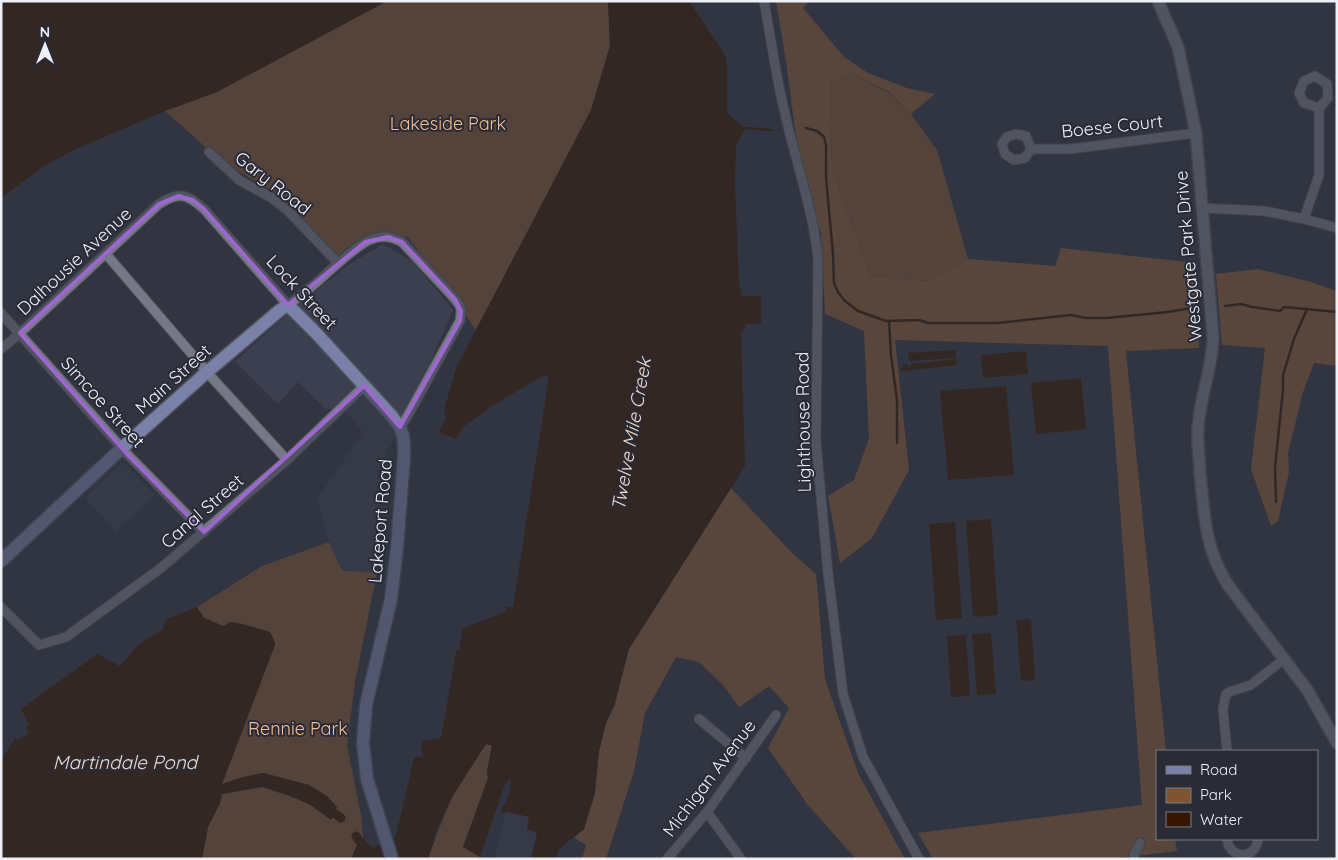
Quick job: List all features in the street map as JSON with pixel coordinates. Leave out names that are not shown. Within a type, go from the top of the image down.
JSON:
[{"type":"main road","name":"Main Street","points":[[1,561],[207,372],[288,305]]},
{"type":"main road","name":"Lock Street","points":[[288,305],[316,333],[400,427]]},
{"type":"main road","name":"Lakeport Road","points":[[392,859],[367,779],[364,743],[366,705],[391,599],[397,548],[404,457],[403,436],[400,427]]},
{"type":"street","name":"Lighthouse Road","points":[[764,1],[784,114],[816,238],[818,259],[816,442],[828,573],[843,694],[863,757],[919,859]]},
{"type":"street","name":"Westgate Park Drive","points":[[1158,1],[1178,47],[1196,133],[1213,349],[1198,420],[1204,520],[1208,538],[1221,574],[1308,691],[1337,743]]},
{"type":"street","points":[[1304,219],[1319,175],[1319,108]]},
{"type":"street","name":"Boese Court","points":[[1031,149],[1070,148],[1196,133]]},
{"type":"street","name":"Gary Road","points":[[209,152],[239,180],[272,198],[288,210],[338,263]]},
{"type":"street","name":"Lock Street","points":[[170,197],[186,196],[204,209],[288,305]]},
{"type":"street","name":"Dalhousie Avenue","points":[[1,349],[159,204],[170,197]]},
{"type":"street","points":[[1202,208],[1264,211],[1337,228]]},
{"type":"street","name":"Main Street","points":[[288,305],[302,296],[338,263],[365,242],[379,237],[402,242],[455,298],[462,310],[460,321],[400,427]]},
{"type":"street","points":[[106,254],[207,372],[287,460]]},
{"type":"street","name":"Simcoe Street","points":[[1,313],[122,448],[204,532]]},
{"type":"street","name":"Canal Street","points":[[1,607],[39,645],[66,636],[161,568],[204,532],[287,460],[364,386]]},
{"type":"street","points":[[1227,750],[1223,709],[1226,694],[1251,685],[1284,660]]},
{"type":"street","name":"Michigan Avenue","points":[[667,859],[707,812],[776,715]]},
{"type":"street","points":[[699,719],[746,758]]},
{"type":"street","points":[[707,812],[741,859]]},
{"type":"street","points":[[1227,840],[1230,849],[1243,855],[1253,851],[1258,840]]},
{"type":"street","points":[[1134,859],[1134,854],[1140,844]]},
{"type":"highlighted area","points":[[178,196],[193,200],[204,209],[288,305],[365,242],[388,237],[402,242],[455,299],[461,311],[460,321],[400,427],[364,386],[204,532],[128,455],[20,333],[159,204]]},
{"type":"shaded area","points":[[776,1],[809,1],[803,8],[844,57],[868,73],[907,88],[935,94],[911,114],[889,92],[851,73],[830,81],[832,168],[870,276],[927,281],[968,259],[1055,266],[1061,248],[1196,263],[1199,348],[1126,351],[1166,750],[1156,750],[1156,840],[1175,840],[1177,851],[1112,859],[933,859],[918,833],[1142,805],[1108,346],[895,340],[909,470],[872,538],[840,563],[828,496],[854,480],[869,439],[864,331],[825,314],[821,233],[810,209],[795,130]]},
{"type":"shaded area","points":[[383,244],[413,262],[453,310],[408,413],[387,451],[377,572],[342,571],[328,540],[317,499],[363,432],[346,413],[325,408],[298,382],[278,404],[235,361],[304,300],[347,266]]},
{"type":"shaded area","points":[[1258,269],[1311,282],[1337,291],[1337,366],[1314,363],[1303,392],[1288,453],[1289,472],[1278,521],[1271,526],[1251,469],[1265,348],[1222,345],[1216,274]]},
{"type":"shaded area","points":[[123,462],[155,495],[116,532],[85,498]]},
{"type":"shaded area","points":[[731,488],[792,553],[816,574],[825,679],[858,773],[905,859],[856,859],[808,805],[768,748],[789,708],[769,686],[739,707],[724,686],[699,662],[676,657],[645,713],[634,771],[606,859],[582,859],[586,845],[574,838],[584,829],[595,793],[599,751],[606,723],[615,705],[629,649]]},
{"type":"shaded area","points":[[505,813],[529,817],[537,833],[531,859],[494,859]]},
{"type":"green space","name":"Lakeside Park","points":[[387,1],[608,1],[610,46],[591,110],[476,330],[408,237],[388,233],[371,234],[337,256],[275,193],[221,161],[165,111],[217,92]]},
{"type":"green space","points":[[851,73],[889,93],[911,114],[937,150],[968,259],[927,281],[870,276],[832,168],[830,80]]},
{"type":"green space","name":"Rennie Park","points":[[329,542],[342,571],[377,572],[355,682],[347,745],[361,815],[363,838],[356,847],[351,859],[202,859],[208,827],[220,803],[222,794],[262,787],[309,804],[331,819],[309,785],[263,773],[243,777],[221,785],[275,645],[270,632],[231,622],[223,626],[204,618],[197,607],[262,566]]},
{"type":"green space","points":[[486,744],[492,745],[487,771],[488,778],[463,847],[483,859],[427,859],[452,797]]},
{"type":"water","points":[[1,1],[387,1],[217,92],[165,111],[72,151],[44,166],[1,198]]},
{"type":"water","name":"Twelve Mile Creek","points":[[608,1],[689,1],[727,58],[727,113],[745,128],[736,146],[735,183],[739,283],[742,296],[761,296],[761,324],[746,324],[741,333],[745,466],[629,649],[599,751],[595,793],[584,829],[559,849],[556,859],[531,859],[537,833],[527,829],[529,817],[506,811],[505,813],[500,812],[511,787],[509,786],[511,783],[510,779],[505,784],[480,857],[463,847],[488,778],[487,771],[492,746],[486,744],[452,797],[434,836],[435,839],[428,859],[351,859],[356,847],[363,838],[373,848],[396,836],[414,758],[423,756],[421,741],[441,738],[456,651],[459,650],[463,628],[505,612],[506,607],[513,607],[549,376],[543,376],[492,406],[462,428],[456,439],[439,432],[446,418],[444,409],[457,366],[591,110],[610,46]]},
{"type":"water","points":[[955,350],[956,358],[909,361],[908,353]]},
{"type":"water","points":[[1026,351],[1028,374],[983,378],[981,355]]},
{"type":"water","points":[[956,359],[957,365],[901,371],[903,365],[908,364],[908,367],[911,364]]},
{"type":"water","points":[[1081,378],[1086,429],[1036,434],[1031,383]]},
{"type":"water","points":[[1006,386],[1014,475],[948,480],[940,391]]},
{"type":"water","points":[[991,519],[998,615],[973,617],[966,521]]},
{"type":"water","points":[[955,522],[962,618],[936,620],[929,524]]},
{"type":"water","name":"Martindale Pond","points":[[197,607],[204,618],[223,626],[231,622],[270,632],[275,645],[222,784],[263,773],[309,785],[327,796],[337,807],[331,820],[309,804],[262,787],[222,794],[220,803],[208,827],[202,859],[1,859],[1,760],[16,737],[17,740],[29,734],[26,727],[29,725],[21,709],[97,654],[120,666],[138,645],[163,629],[165,620]]},
{"type":"water","points":[[1031,619],[1035,680],[1021,681],[1016,620]]},
{"type":"water","points":[[991,633],[996,694],[977,695],[972,634]]},
{"type":"water","points":[[966,635],[970,696],[951,697],[947,636]]},
{"type":"waterway","points":[[745,128],[772,130]]},
{"type":"waterway","points":[[806,128],[817,131],[824,137],[826,145],[826,177],[834,283],[845,301],[858,311],[886,321],[919,320],[928,323],[998,323],[1071,315],[1086,318],[1106,318],[1198,307]]},
{"type":"waterway","points":[[1225,306],[1241,304],[1280,311],[1284,307],[1337,312]]},
{"type":"waterway","points":[[1276,502],[1275,467],[1283,375],[1294,339],[1307,309]]},
{"type":"waterway","points":[[889,321],[897,400],[897,443]]},
{"type":"waterway","points":[[334,813],[341,818]]},
{"type":"waterway","points":[[356,836],[360,842]]}]
